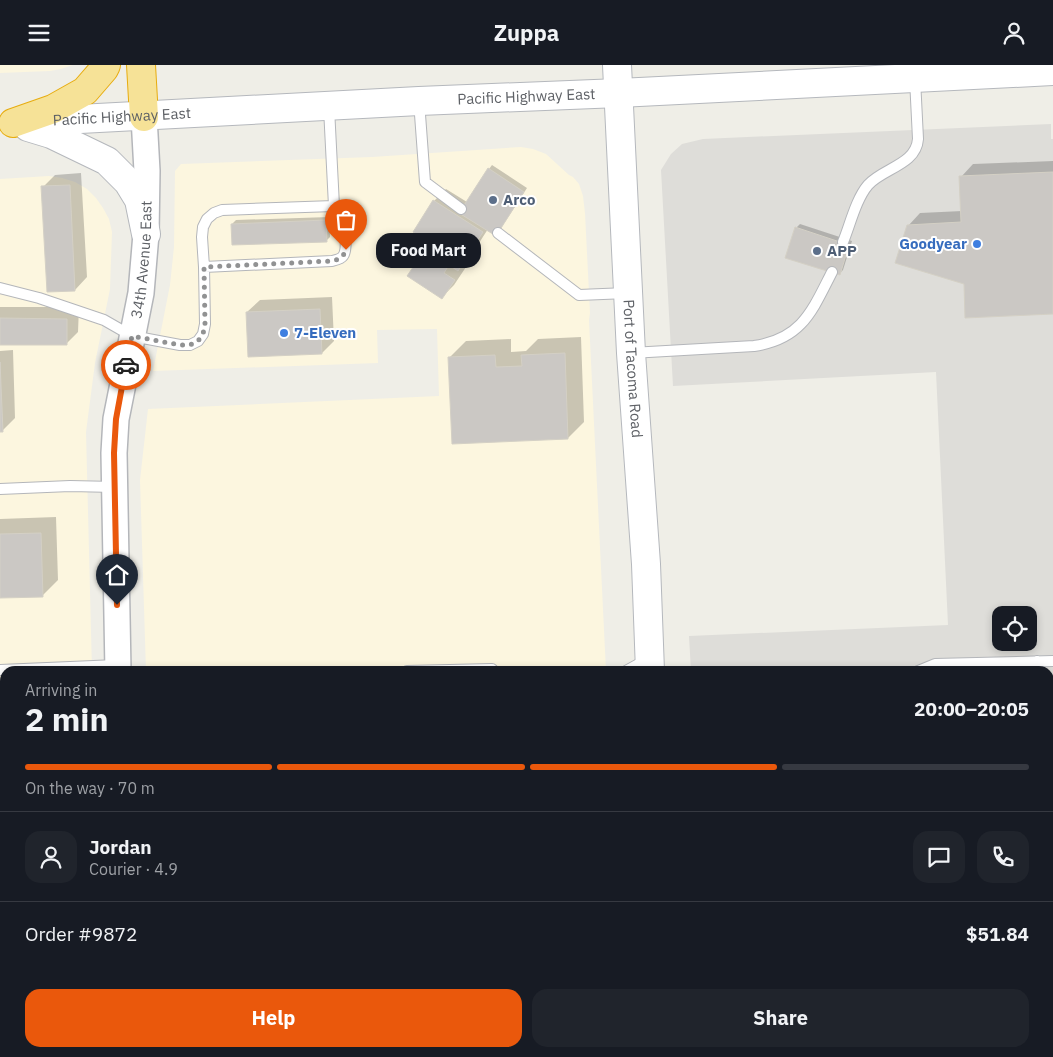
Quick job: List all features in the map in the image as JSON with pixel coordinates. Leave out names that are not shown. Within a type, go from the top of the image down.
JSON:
[{"type":"highway","points":[[6,123],[53,109],[85,91],[106,65]]},
{"type":"highway","points":[[141,65],[144,117]]},
{"type":"main road","name":"Port of Tacoma Road","points":[[618,65],[631,353],[646,564],[650,665]]},
{"type":"main road","name":"Pacific Highway East","points":[[6,123],[419,101],[619,93],[915,71],[1053,71]]},
{"type":"main road","points":[[6,123],[51,134],[107,161],[128,182],[139,200],[146,234]]},
{"type":"street","name":"34th Avenue East","points":[[118,666],[114,453],[116,419],[141,293],[146,234],[147,171],[144,117]]},
{"type":"lane","points":[[843,242],[861,197],[869,185],[906,160],[916,149],[918,139],[915,71]]},
{"type":"lane","points":[[419,101],[425,181],[462,209]]},
{"type":"lane","points":[[204,267],[332,261],[344,255],[346,250],[344,222],[340,212],[334,206],[329,107]]},
{"type":"lane","points":[[0,288],[39,298],[104,320],[132,336],[180,345],[190,345],[198,341],[203,334],[205,324],[202,237],[203,227],[207,219],[214,213],[222,210],[334,206]]},
{"type":"lane","points":[[498,233],[579,295],[628,293]]},
{"type":"lane","points":[[631,353],[754,346],[772,342],[797,329],[806,319],[832,272]]},
{"type":"lane","points":[[0,489],[70,486],[114,487]]},
{"type":"lane","points":[[930,666],[935,664],[1037,666],[1053,661]]},
{"type":"shaded area","points":[[0,65],[73,65],[50,71],[0,73]]},
{"type":"shaded area","points":[[1051,124],[1051,139],[1053,139],[1053,666],[691,666],[689,636],[948,625],[936,372],[673,386],[661,170],[671,154],[682,144],[703,139]]},
{"type":"shaded area","points":[[521,147],[546,154],[579,184],[585,213],[606,666],[146,666],[140,480],[148,409],[439,396],[437,329],[377,330],[378,363],[153,371],[170,285],[174,247],[175,171],[181,164],[372,157]]},
{"type":"shaded area","points":[[49,176],[75,182],[87,189],[96,198],[109,219],[112,232],[110,289],[95,363],[86,432],[92,666],[0,666],[0,179]]},
{"type":"building","name":"Arco","points":[[488,168],[524,192],[496,236],[459,213]]},
{"type":"building","name":"Goodyear","points":[[1053,172],[1053,314],[965,318],[964,284],[895,263],[907,225],[961,222],[959,176]]},
{"type":"building","points":[[70,185],[75,291],[47,292],[41,186]]},
{"type":"building","points":[[433,200],[483,232],[458,271],[449,265],[444,273],[455,280],[442,299],[407,276],[418,260],[426,265],[437,248],[413,232]]},
{"type":"building","points":[[326,220],[327,242],[232,245],[231,224]]},
{"type":"building","name":"APP","points":[[795,227],[849,245],[840,275],[785,258]]},
{"type":"building","name":"7-Eleven","points":[[320,309],[322,354],[248,357],[246,312]]},
{"type":"building","points":[[0,318],[67,319],[67,345],[0,345]]},
{"type":"building","points":[[565,353],[568,439],[452,444],[448,357],[495,355],[496,367],[522,366],[521,355]]},
{"type":"building","points":[[0,362],[3,432],[0,432]]},
{"type":"building","points":[[41,533],[43,597],[0,598],[0,534]]},
{"type":"way so far","points":[[126,365],[132,336],[180,345],[190,345],[198,341],[203,334],[205,324],[204,267],[332,261],[339,259],[346,250]]},
{"type":"place","name":"Arco","points":[[493,200]]},
{"type":"place","name":"Goodyear","points":[[977,244]]},
{"type":"place","name":"Food Mart","points":[[346,250]]},
{"type":"place","name":"APP","points":[[817,251]]},
{"type":"place","name":"7-Eleven","points":[[284,333]]},
{"type":"route","points":[[117,605],[114,453],[116,419],[126,365]]}]
